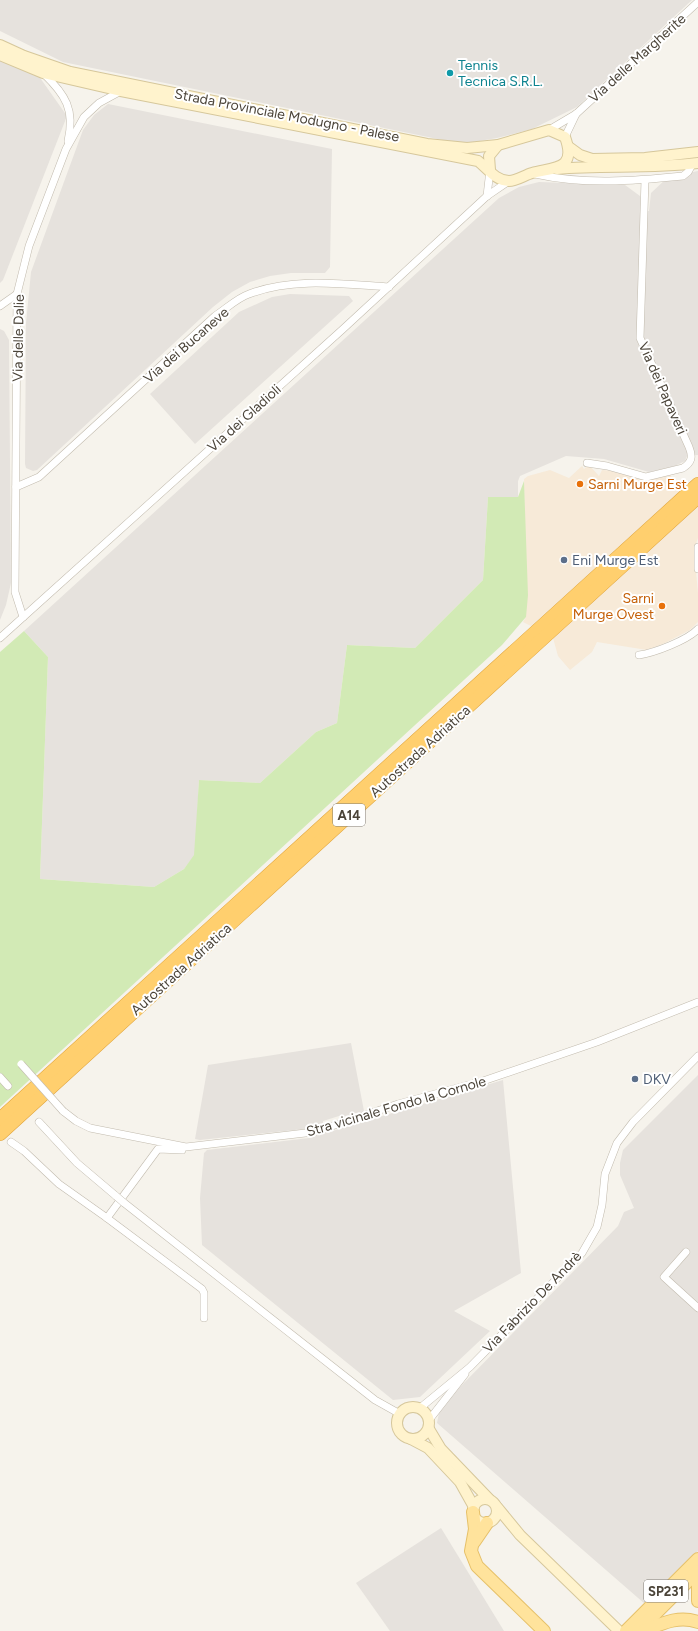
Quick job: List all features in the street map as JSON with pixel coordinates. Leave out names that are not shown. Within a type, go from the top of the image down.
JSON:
[{"type":"highway","name":"Autostrada Adriatica","points":[[0,1119],[698,484]]},
{"type":"highway","name":"Autostrada Adriatica","points":[[0,1134],[698,497]]},
{"type":"main road","name":"Strada Provinciale Modugno - Palese","points":[[0,45],[24,56],[70,72],[427,144],[467,148],[498,145],[549,130]]},
{"type":"main road","name":"Strada Provinciale Modugno - Palese","points":[[0,55],[43,73],[121,91],[478,161],[490,170],[497,178],[509,181]]},
{"type":"main road","points":[[549,130],[567,142],[580,155],[592,159],[645,158],[698,152]]},
{"type":"main road","points":[[557,169],[565,164],[567,142]]},
{"type":"main road","points":[[490,170],[489,156],[498,145]]},
{"type":"main road","points":[[509,181],[533,173],[586,166],[667,166],[695,163]]},
{"type":"main road","points":[[520,1535],[491,1521],[479,1522],[460,1482],[428,1448],[411,1440],[401,1434],[398,1430],[398,1419],[400,1414],[409,1407],[420,1408],[426,1413],[429,1424],[441,1449],[497,1507],[520,1535],[619,1631]]},
{"type":"main road","points":[[411,1440],[422,1437],[429,1424]]},
{"type":"main road","points":[[489,1499],[480,1499],[473,1509],[475,1529],[473,1558],[477,1566],[544,1631]]},
{"type":"main road","points":[[473,1543],[498,1512],[497,1507]]},
{"type":"main road","name":"SP231","points":[[633,1629],[698,1559]]},
{"type":"main road","name":"SP231","points":[[633,1629],[698,1571]]},
{"type":"main road","points":[[698,1584],[698,1601]]},
{"type":"main road","points":[[633,1629],[679,1619],[698,1622]]},
{"type":"street","name":"Via delle Margherite","points":[[576,114],[698,2]]},
{"type":"street","points":[[43,73],[60,91],[68,106],[71,125],[66,149]]},
{"type":"street","name":"Via delle Dalie","points":[[23,617],[15,592],[18,294],[29,246],[66,149],[84,117],[99,103],[121,91]]},
{"type":"street","points":[[549,130],[576,114]]},
{"type":"street","points":[[567,142],[576,114]]},
{"type":"street","points":[[533,173],[555,178],[627,182],[683,176],[695,163]]},
{"type":"street","points":[[487,196],[490,170]]},
{"type":"street","name":"Via dei Papaveri","points":[[587,462],[646,477],[683,468],[688,465],[691,457],[689,447],[640,338],[645,180]]},
{"type":"street","name":"Via dei Gladioli","points":[[0,638],[389,287],[487,196],[509,181]]},
{"type":"street","name":"Via dei Bucaneve","points":[[16,487],[39,477],[215,316],[247,294],[278,285],[311,282],[389,287]]},
{"type":"street","points":[[0,306],[18,294]]},
{"type":"street","points":[[698,547],[698,569]]},
{"type":"street","points":[[639,654],[648,654],[690,636],[698,629]]},
{"type":"street","name":"Stra vicinale Fondo la Cornole","points":[[22,1064],[63,1111],[76,1121],[90,1128],[186,1147],[314,1132],[398,1104],[483,1081],[597,1042],[698,1002]]},
{"type":"street","name":"Via Fabrizio De Andrè","points":[[470,1367],[582,1253],[597,1227],[602,1205],[605,1174],[617,1142],[633,1122],[698,1056]]},
{"type":"street","points":[[0,1077],[8,1086]]},
{"type":"street","points":[[39,1122],[77,1163],[123,1202],[375,1400],[400,1414]]},
{"type":"street","points":[[11,1142],[24,1151],[59,1184],[202,1289],[204,1292],[204,1318]]},
{"type":"street","points":[[107,1218],[158,1149],[185,1150],[186,1147]]},
{"type":"street","points":[[686,1252],[664,1277],[698,1308]]},
{"type":"street","points":[[420,1408],[470,1367]]},
{"type":"street","points":[[429,1424],[470,1367]]},
{"type":"shaded area","points":[[0,0],[692,0],[577,107],[532,129],[497,138],[462,144],[63,62],[0,31]]},
{"type":"shaded area","points":[[0,60],[38,75],[67,116],[3,280],[0,283]]},
{"type":"shaded area","points":[[108,104],[332,149],[330,267],[325,273],[291,273],[270,276],[250,282],[232,292],[213,307],[37,470],[33,471],[26,468],[25,464],[26,323],[31,272],[83,130],[94,115]]},
{"type":"shaded area","points":[[698,171],[698,455],[687,456],[685,461],[675,466],[649,472],[604,459],[566,456],[520,476],[518,481],[518,497],[488,497],[483,580],[415,648],[347,645],[337,723],[316,732],[260,783],[199,780],[195,855],[184,869],[154,887],[40,879],[48,657],[24,631],[499,198],[519,187],[539,182],[625,185],[640,196],[642,211],[649,211],[651,193],[668,177]]},
{"type":"shaded area","points":[[290,294],[349,296],[353,301],[195,444],[150,394],[239,312],[272,297]]},
{"type":"shaded area","points":[[0,329],[4,331],[9,340],[11,583],[6,605],[0,620]]},
{"type":"shaded area","points":[[589,465],[599,476],[602,470],[616,471],[645,479],[670,474],[679,492],[531,626],[523,622],[526,617],[524,479],[528,476],[550,470],[569,478],[582,466],[584,469]]},
{"type":"shaded area","points":[[698,506],[698,538],[694,549],[698,593],[698,622],[690,630],[665,643],[647,650],[597,642],[592,652],[570,670],[558,656],[553,638]]},
{"type":"shaded area","points":[[351,1043],[364,1111],[343,1118],[339,1116],[323,1121],[323,1125],[314,1128],[200,1140],[195,1139],[208,1065]]},
{"type":"shaded area","points":[[698,1075],[698,1551],[645,1604],[437,1423],[439,1413],[460,1387],[618,1226],[624,1212],[634,1208],[620,1175],[620,1163],[623,1150]]},
{"type":"shaded area","points":[[503,1080],[521,1273],[454,1311],[490,1331],[420,1397],[393,1400],[202,1245],[200,1198],[204,1153],[207,1150],[309,1138]]},
{"type":"shaded area","points":[[441,1528],[504,1631],[390,1631],[356,1583]]},
{"type":"green space","points":[[524,481],[528,595],[526,617],[502,645],[0,1107],[0,652],[24,631],[48,657],[40,879],[154,887],[184,869],[194,855],[199,780],[260,783],[316,732],[337,723],[347,645],[415,648],[483,580],[488,497],[518,497]]},
{"type":"place","name":"Tennis Tecnica S.R.L.","points":[[450,73]]},
{"type":"place","name":"Sarni Murge Est","points":[[580,484]]},
{"type":"place","name":"Eni Murge Est","points":[[564,560]]},
{"type":"place","name":"Sarni Murge Ovest","points":[[662,606]]},
{"type":"place","name":"DKV","points":[[635,1079]]}]
